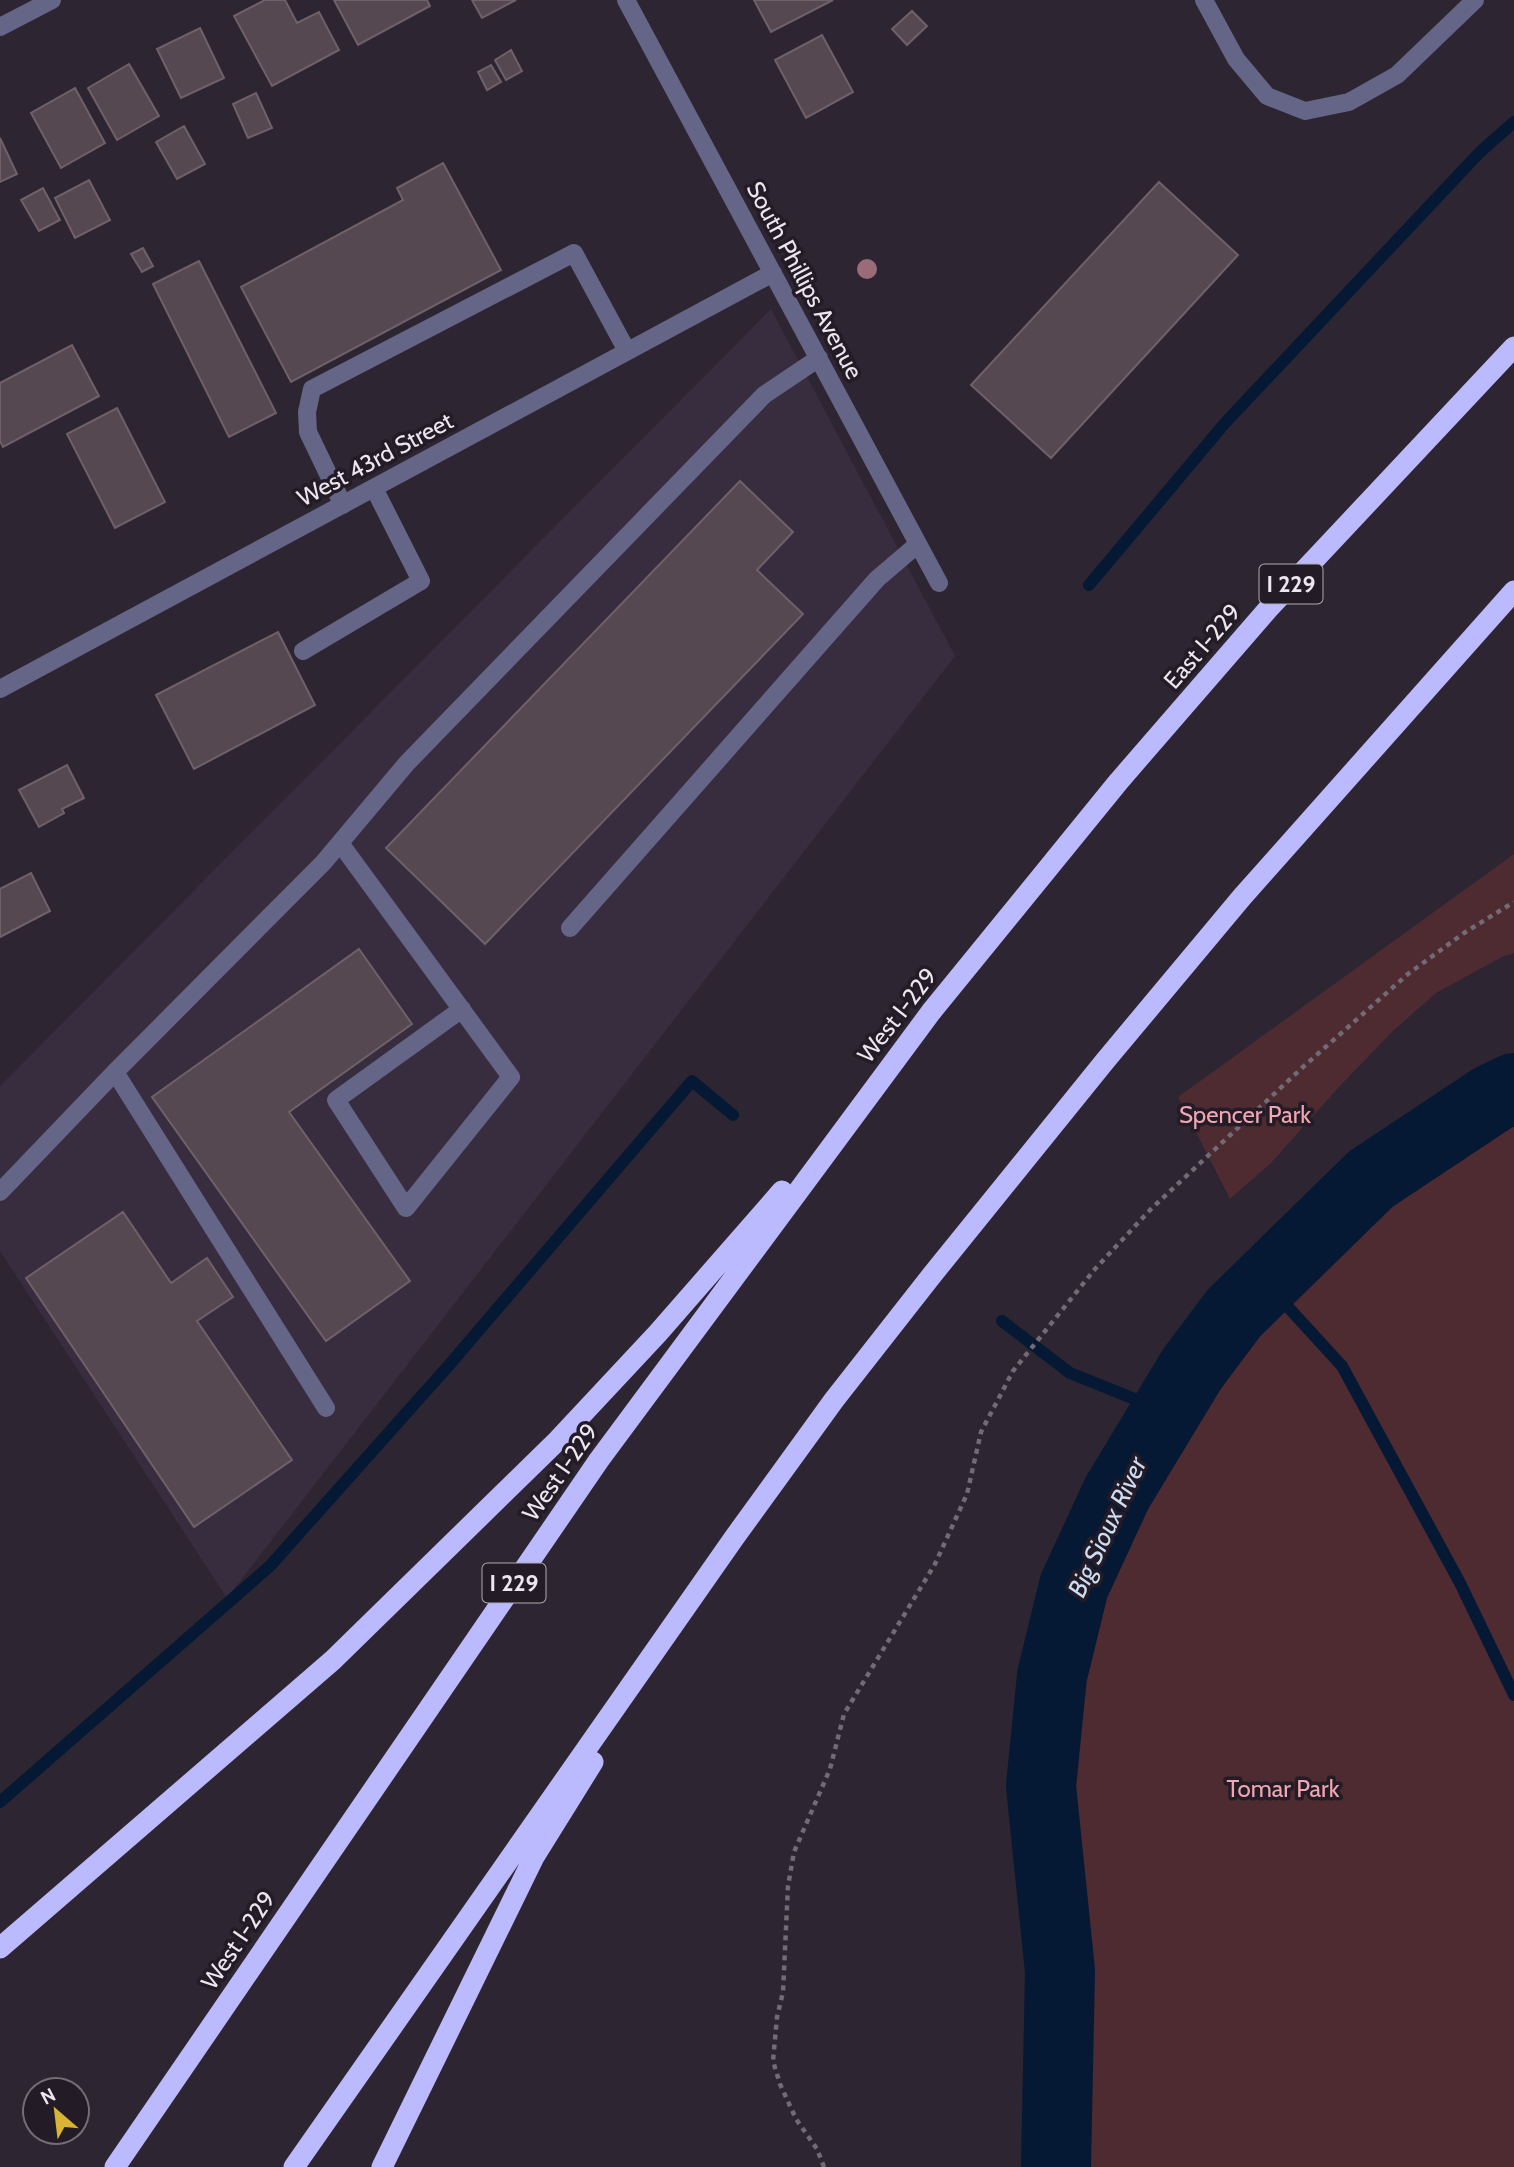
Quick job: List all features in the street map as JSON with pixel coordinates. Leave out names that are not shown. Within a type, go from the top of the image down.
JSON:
[{"type":"highway","name":"East I-229","points":[[1079,831],[1268,609],[1514,347]]},
{"type":"highway","points":[[294,2167],[734,1538],[834,1400],[932,1275],[1242,897],[1514,592]]},
{"type":"highway","name":"West I-229","points":[[115,2167],[599,1460],[931,1013],[1079,831]]},
{"type":"highway","points":[[0,1948],[333,1660],[558,1440],[658,1333],[761,1216],[931,1013]]},
{"type":"highway","points":[[382,2167],[534,1857],[734,1538]]},
{"type":"street","points":[[0,27],[52,0]]},
{"type":"street","name":"South Phillips Avenue","points":[[626,0],[939,583]]},
{"type":"street","points":[[1204,0],[1236,59],[1267,96],[1305,111],[1349,103],[1397,75],[1475,0]]},
{"type":"street","points":[[343,505],[308,432],[307,412],[312,389],[574,253],[627,351]]},
{"type":"street","name":"West 43rd Street","points":[[0,689],[773,273]]},
{"type":"street","points":[[0,1192],[323,863],[407,764],[764,395],[819,358]]},
{"type":"street","points":[[303,651],[421,581],[374,488]]},
{"type":"street","points":[[570,928],[877,579],[918,544]]},
{"type":"street","points":[[340,843],[462,1009],[511,1077],[406,1208],[336,1100],[462,1009]]},
{"type":"street","points":[[115,1072],[326,1408]]},
{"type":"path","points":[[824,2167],[817,2149],[796,2119],[773,2061],[777,2017],[783,1992],[788,1886],[794,1852],[830,1769],[844,1714],[935,1564],[967,1494],[981,1433],[1013,1371],[1048,1326],[1151,1209],[1303,1067],[1408,974],[1464,933],[1514,902]]},
{"type":"shaded area","points":[[771,309],[955,656],[227,1598],[0,1251],[0,1086]]},
{"type":"green space","name":"Spencer Park","points":[[1514,854],[1514,953],[1436,993],[1393,1031],[1271,1163],[1230,1199],[1178,1097]]},
{"type":"green space","name":"Tomar Park","points":[[1514,1096],[1514,2167],[1056,2167],[1060,1971],[1050,1872],[1052,1676],[1117,1493],[1192,1369],[1298,1251]]},
{"type":"building","points":[[265,0],[285,0],[297,23],[319,12],[339,50],[272,86],[234,16]]},
{"type":"building","points":[[334,0],[427,0],[430,6],[358,45]]},
{"type":"building","points":[[472,0],[516,0],[482,18]]},
{"type":"building","points":[[754,0],[833,0],[771,32]]},
{"type":"building","points":[[912,11],[927,26],[907,45],[892,29]]},
{"type":"building","points":[[200,28],[224,78],[181,98],[157,49]]},
{"type":"building","points":[[822,35],[853,92],[806,118],[775,60]]},
{"type":"building","points":[[511,50],[522,71],[506,80],[495,60]]},
{"type":"building","points":[[129,64],[159,116],[117,140],[88,88]]},
{"type":"building","points":[[491,65],[501,82],[487,90],[478,72]]},
{"type":"building","points":[[75,88],[105,143],[61,168],[31,113]]},
{"type":"building","points":[[256,93],[272,128],[248,138],[233,104]]},
{"type":"building","points":[[184,126],[205,164],[177,179],[156,142]]},
{"type":"building","points":[[0,138],[17,174],[0,182]]},
{"type":"building","points":[[443,163],[501,270],[291,382],[241,287],[403,200],[397,188]]},
{"type":"building","points":[[89,180],[110,220],[75,238],[55,198]]},
{"type":"building","points":[[1159,182],[1238,255],[1051,458],[971,385]]},
{"type":"building","points":[[43,188],[60,220],[39,231],[21,200]]},
{"type":"building","points":[[143,248],[153,266],[142,272],[131,254]]},
{"type":"building","points":[[199,261],[276,413],[229,437],[153,284]]},
{"type":"building","points":[[72,345],[99,396],[3,447],[0,441],[0,383]]},
{"type":"building","points":[[117,408],[165,502],[115,528],[67,434]]},
{"type":"building","points":[[740,481],[793,532],[757,570],[803,614],[485,944],[386,848]]},
{"type":"building","points":[[278,632],[315,705],[194,769],[156,695]]},
{"type":"building","points":[[67,765],[84,798],[62,809],[64,813],[39,827],[19,790]]},
{"type":"building","points":[[31,873],[50,911],[0,937],[0,889]]},
{"type":"building","points":[[359,949],[412,1024],[289,1112],[410,1281],[326,1341],[152,1097]]},
{"type":"building","points":[[123,1212],[171,1283],[207,1258],[233,1297],[197,1321],[292,1460],[194,1527],[26,1278]]},
{"type":"waterway","points":[[1089,585],[1225,423],[1480,152],[1514,122]]},
{"type":"waterway","points":[[0,1802],[270,1566],[450,1364],[692,1081],[733,1115]]},
{"type":"waterway","name":"Big Sioux River","points":[[1056,2167],[1060,1971],[1041,1786],[1052,1676],[1074,1586],[1117,1493],[1192,1369],[1234,1313],[1371,1179],[1493,1098],[1514,1088]]},
{"type":"waterway","points":[[1266,1283],[1342,1366],[1460,1583],[1514,1695]]},
{"type":"waterway","points":[[1002,1321],[1070,1373],[1167,1412]]}]
